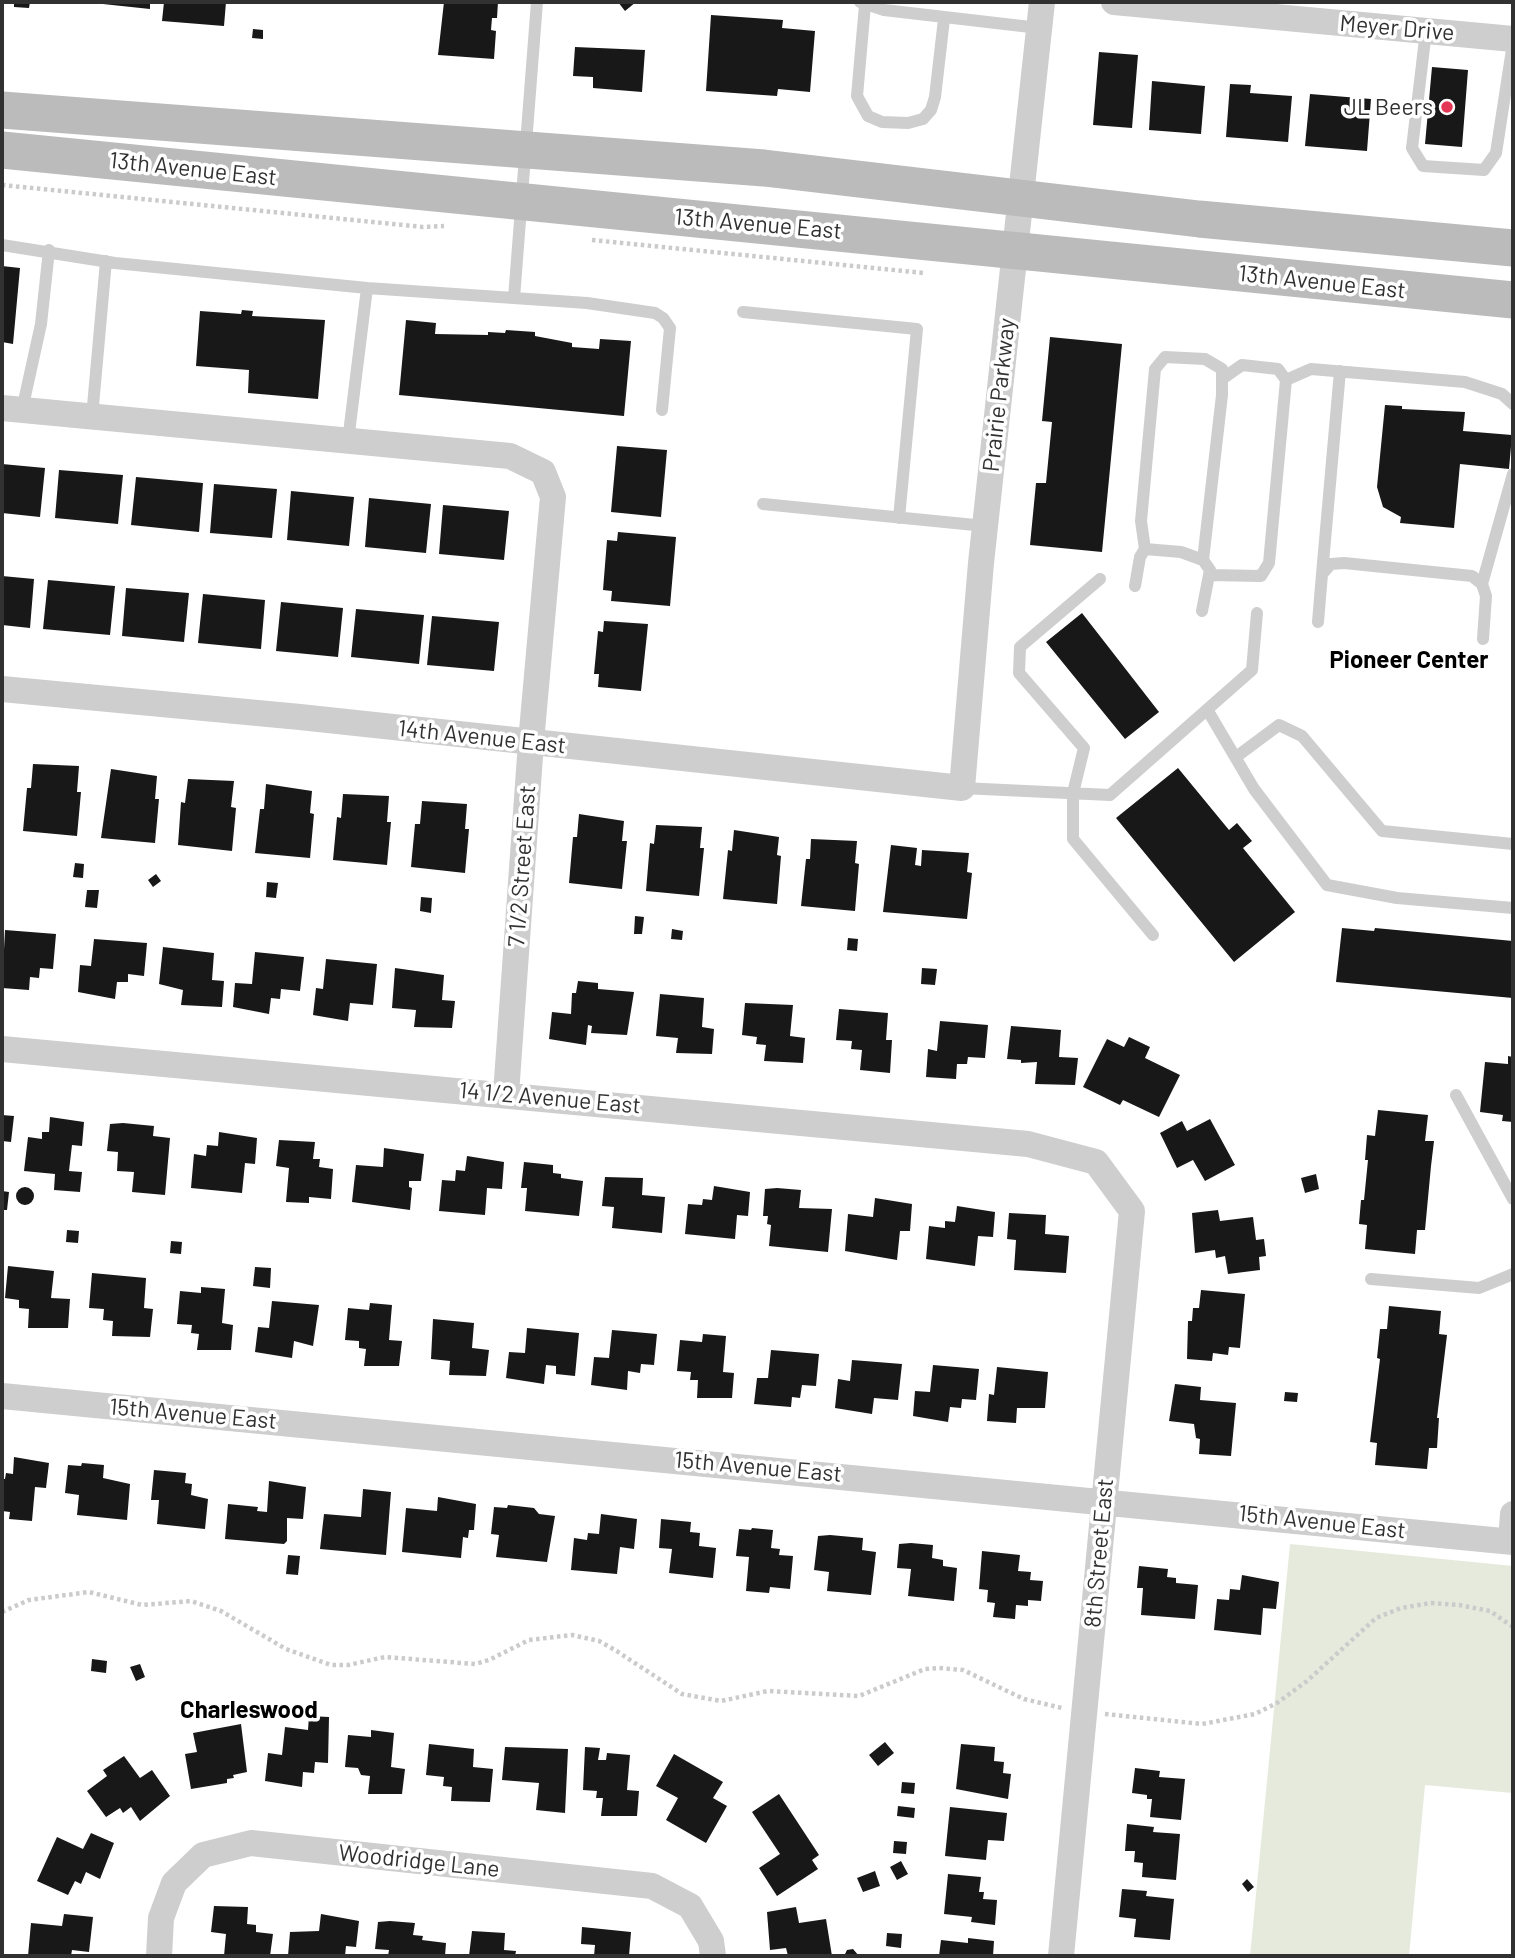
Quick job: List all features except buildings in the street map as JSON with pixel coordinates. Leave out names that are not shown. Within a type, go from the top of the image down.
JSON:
[{"type":"main road","name":"13th Avenue East","points":[[2,110],[764,168],[1021,198],[1513,248]]},
{"type":"main road","name":"13th Avenue East","points":[[2,149],[1513,300]]},
{"type":"street","name":"Prairie Parkway","points":[[962,788],[985,526],[1042,2]]},
{"type":"street","name":"Meyer Drive","points":[[1114,2],[1513,41]]},
{"type":"street","points":[[12,409],[348,441]]},
{"type":"street","name":"7 1/2 Street East","points":[[348,441],[510,456],[543,472],[554,496],[531,742],[506,1094]]},
{"type":"street","name":"14th Avenue East","points":[[2,689],[962,788]]},
{"type":"street","name":"14 1/2 Avenue East","points":[[2,1049],[1028,1144],[1096,1162]]},
{"type":"street","name":"8th Street East","points":[[1061,1956],[1132,1211],[1096,1162]]},
{"type":"street","name":"15th Avenue East","points":[[2,1396],[1512,1541]]},
{"type":"street","points":[[1512,1541],[1513,1514]]},
{"type":"street","name":"Woodridge Lane","points":[[159,1956],[162,1919],[174,1883],[203,1855],[251,1843],[652,1886],[690,1906],[711,1941],[713,1956]]},
{"type":"lane","points":[[514,298],[537,2]]},
{"type":"lane","points":[[944,19],[935,97],[930,110],[923,119],[908,123],[881,122],[868,117],[858,96],[862,3],[944,19],[1040,28]]},
{"type":"lane","points":[[1426,31],[1412,148],[1423,166],[1484,170],[1496,153],[1513,41]]},
{"type":"lane","points":[[2,245],[49,250],[106,261],[367,288],[640,309],[663,318],[670,328],[662,410]]},
{"type":"lane","points":[[12,409],[41,324],[49,250]]},
{"type":"lane","points":[[92,417],[106,261]]},
{"type":"lane","points":[[348,441],[367,288]]},
{"type":"lane","points":[[743,312],[917,329],[899,518]]},
{"type":"lane","points":[[1135,586],[1140,557],[1145,549],[1141,521],[1155,369],[1165,357],[1205,359],[1222,369],[1203,560]]},
{"type":"lane","points":[[1209,575],[1261,576],[1269,564],[1286,380],[1278,369],[1242,365],[1222,379]]},
{"type":"lane","points":[[1286,380],[1311,369],[1465,382],[1503,394],[1513,404]]},
{"type":"lane","points":[[1318,622],[1340,371]]},
{"type":"lane","points":[[1482,584],[1513,474]]},
{"type":"lane","points":[[763,504],[985,526]]},
{"type":"lane","points":[[1145,549],[1165,548],[1203,560],[1210,570],[1202,611]]},
{"type":"lane","points":[[1322,575],[1331,564],[1344,563],[1472,576],[1482,584],[1486,596],[1483,639]]},
{"type":"lane","points":[[1100,579],[1020,647],[1019,673],[1084,748],[1073,793],[1073,839],[1153,935]]},
{"type":"lane","points":[[962,788],[1110,794],[1252,670],[1257,613]]},
{"type":"lane","points":[[1208,711],[1254,789],[1327,885],[1397,898],[1513,908]]},
{"type":"lane","points":[[1236,757],[1279,725],[1301,736],[1382,831],[1513,844]]},
{"type":"lane","points":[[1456,1095],[1513,1199]]},
{"type":"lane","points":[[1371,1279],[1479,1288],[1513,1274]]},
{"type":"path","points":[[2,185],[422,227],[446,225]]},
{"type":"path","points":[[582,238],[608,244],[927,273]]},
{"type":"path","points":[[2,1612],[29,1601],[89,1592],[142,1605],[191,1601],[221,1611],[286,1649],[331,1665],[356,1664],[385,1657],[475,1664],[529,1640],[548,1635],[572,1635],[599,1641],[682,1694],[721,1701],[768,1690],[859,1696],[925,1668],[963,1670],[1024,1699],[1084,1711],[1202,1724],[1255,1714],[1277,1703],[1307,1681],[1376,1618],[1402,1608],[1430,1603],[1459,1605],[1490,1611],[1513,1627]]},
{"type":"shaded area","points":[[1290,1544],[1513,1566],[1513,1793],[1425,1785],[1409,1956],[1250,1956]]},
{"type":"place","name":"JL Beers","points":[[1447,107]]},
{"type":"district","name":"Pioneer Center","points":[[1409,660]]},
{"type":"district","name":"Charleswood","points":[[249,1710]]}]
